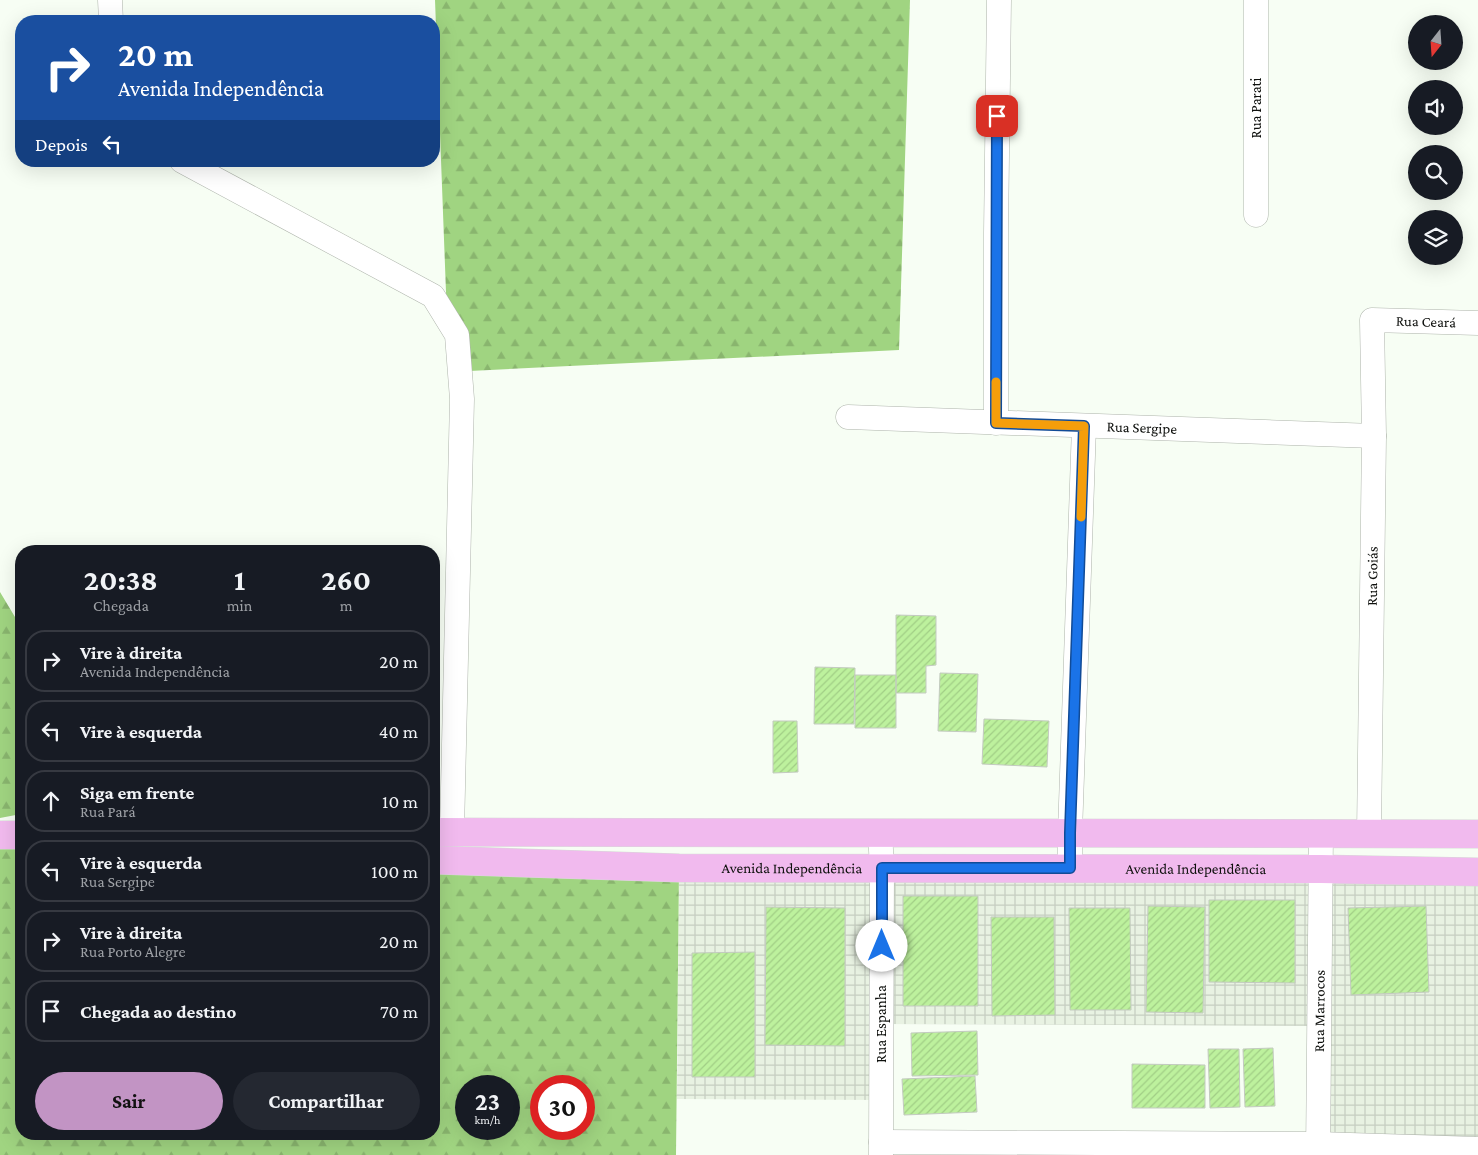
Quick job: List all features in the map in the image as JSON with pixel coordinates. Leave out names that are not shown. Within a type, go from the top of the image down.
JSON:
[{"type":"main road","points":[[443,831],[1478,834]]},
{"type":"main road","points":[[791,868],[798,832]]},
{"type":"main road","name":"Avenida Independência","points":[[440,860],[679,868],[1321,868],[1478,872]]},
{"type":"street","points":[[110,0],[111,15]]},
{"type":"street","points":[[996,423],[998,0]]},
{"type":"street","name":"Rua Parati","points":[[1256,0],[1256,215]]},
{"type":"street","points":[[193,167],[433,296],[458,335],[462,399],[443,831]]},
{"type":"street","name":"Rua Ceará","points":[[1372,320],[1478,323]]},
{"type":"street","name":"Rua Goiás","points":[[1368,834],[1374,436],[1372,320]]},
{"type":"street","name":"Rua Sergipe","points":[[848,417],[1374,436]]},
{"type":"street","points":[[1070,868],[1084,426]]},
{"type":"street","name":"Rua Espanha","points":[[880,832],[882,868],[881,1149]]},
{"type":"street","name":"Rua Marrocos","points":[[1318,1150],[1321,833]]},
{"type":"street","points":[[881,1149],[1478,1149]]},
{"type":"shaded area","points":[[679,868],[1478,872],[1478,1149],[1318,1144],[1319,1026],[882,1024],[880,1100],[677,1099]]},
{"type":"green space","points":[[435,0],[910,0],[899,350],[449,372],[440,133],[440,15],[436,15]]},
{"type":"green space","points":[[0,592],[15,617],[15,815],[0,818]]},
{"type":"green space","points":[[0,835],[15,835],[15,1140],[440,1140],[440,860],[679,868],[676,1155],[0,1155]]},
{"type":"building","points":[[896,615],[936,616],[936,665],[926,666],[926,693],[896,693]]},
{"type":"building","points":[[815,667],[855,668],[854,724],[814,724]]},
{"type":"building","points":[[940,673],[978,674],[976,732],[938,731]]},
{"type":"building","points":[[855,675],[896,675],[896,728],[855,728]]},
{"type":"building","points":[[984,719],[1049,721],[1047,767],[982,764]]},
{"type":"building","points":[[773,721],[797,721],[798,772],[773,773]]},
{"type":"building","points":[[903,896],[978,896],[978,1006],[903,1006]]},
{"type":"building","points":[[1209,900],[1295,900],[1295,983],[1209,982]]},
{"type":"building","points":[[1148,906],[1205,907],[1203,1013],[1146,1012]]},
{"type":"building","points":[[1426,906],[1429,992],[1351,995],[1348,908]]},
{"type":"building","points":[[766,907],[845,908],[845,1046],[765,1045]]},
{"type":"building","points":[[1069,908],[1130,908],[1131,1010],[1070,1010]]},
{"type":"building","points":[[991,917],[1054,917],[1055,1015],[992,1016]]},
{"type":"building","points":[[755,952],[755,1077],[692,1077],[692,953]]},
{"type":"building","points":[[977,1031],[978,1075],[912,1076],[911,1033]]},
{"type":"building","points":[[1273,1048],[1275,1106],[1245,1107],[1243,1049]]},
{"type":"building","points":[[1208,1049],[1239,1049],[1240,1107],[1210,1108]]},
{"type":"building","points":[[1132,1064],[1205,1065],[1205,1108],[1132,1108]]},
{"type":"building","points":[[975,1076],[977,1112],[904,1115],[902,1079]]},
{"type":"slow traffic","points":[[996,382],[996,423],[1084,426],[1081,517]]},
{"type":"route","points":[[882,946],[882,868],[1070,868],[1084,426],[996,423],[997,116]]}]
